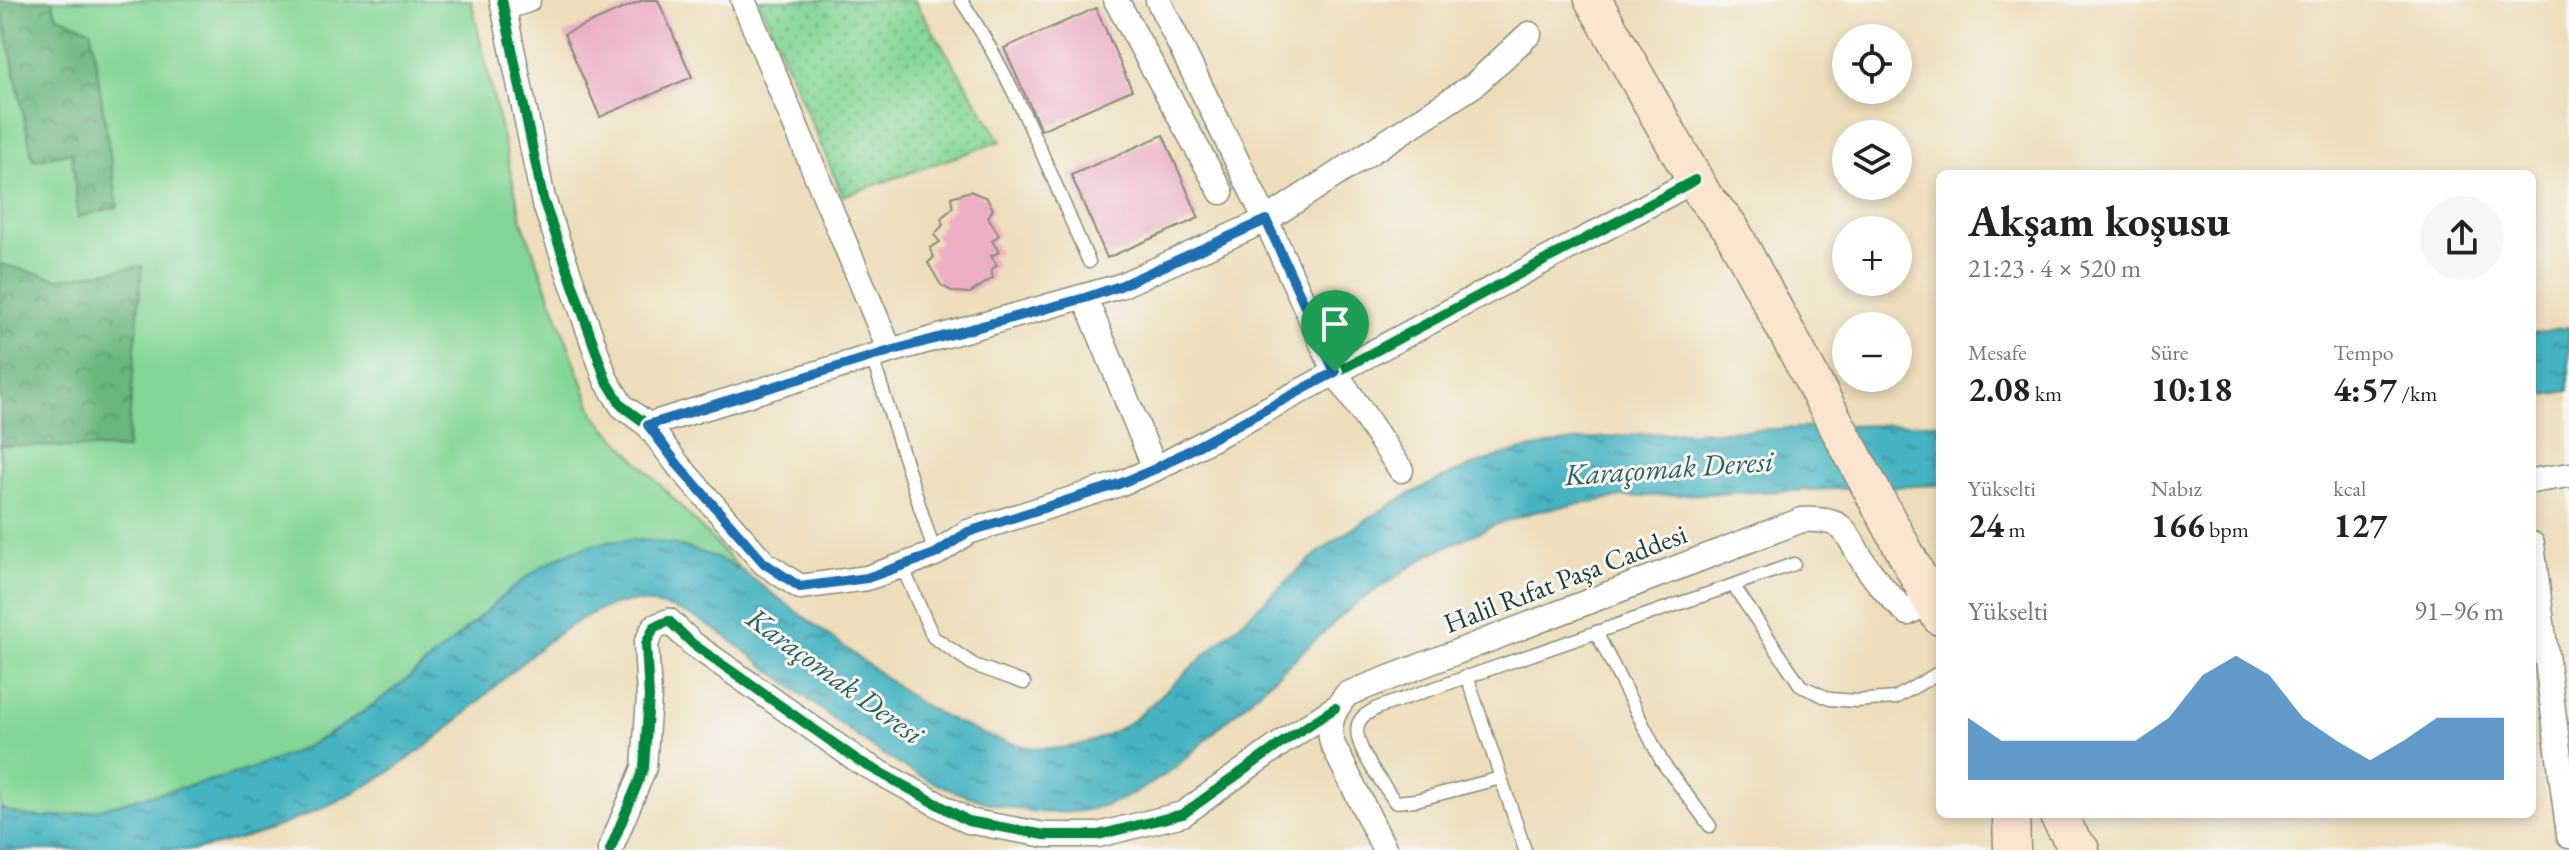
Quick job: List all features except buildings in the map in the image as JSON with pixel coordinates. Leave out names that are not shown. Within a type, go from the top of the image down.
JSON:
[{"type":"main road","points":[[1593,0],[1704,196],[1730,227],[1936,603]]},
{"type":"main road","points":[[1622,0],[1728,196],[1730,227]]},
{"type":"main road","points":[[2011,818],[2012,850]]},
{"type":"main road","points":[[2060,818],[2081,850]]},
{"type":"street","points":[[528,0],[503,4],[548,214],[606,380],[622,406],[648,425],[678,465],[764,563],[800,587],[867,578],[935,554],[968,532],[1119,484],[1155,469],[1695,180]]},
{"type":"street","points":[[743,0],[881,354]]},
{"type":"street","points":[[1116,0],[1221,192]]},
{"type":"street","points":[[1158,0],[1266,220],[1335,372],[1401,470]]},
{"type":"street","points":[[648,425],[1120,286],[1266,220],[1474,85],[1529,34]]},
{"type":"street","points":[[1085,298],[1155,469]]},
{"type":"street","points":[[2536,480],[2569,475]]},
{"type":"street","name":"Halil Rıfat Paşa Caddesi","points":[[1335,708],[1347,694],[1802,520],[1825,519],[1848,532],[1865,565],[1908,613],[1936,605]]},
{"type":"street","points":[[2536,611],[2538,644],[2569,836]]},
{"type":"street","points":[[610,850],[644,768],[649,697],[646,644],[654,627],[669,621],[693,644],[859,761],[968,821],[1045,835],[1098,835],[1183,814],[1335,708]]},
{"type":"street","points":[[2538,644],[2569,639]]},
{"type":"street","points":[[1335,708],[1329,729],[1332,743],[1385,850]]},
{"type":"lane","points":[[961,0],[988,41],[1022,110],[1089,262]]},
{"type":"lane","points":[[881,354],[935,554]]},
{"type":"lane","name":"Halil Rıfat Paşa Caddesi","points":[[1501,778],[1416,800],[1395,802],[1358,744],[1356,731],[1360,719],[1377,708],[1794,564]]},
{"type":"lane","points":[[902,566],[933,637],[974,665],[1024,683]]},
{"type":"lane","points":[[1733,585],[1801,686],[1830,699],[1895,698],[1936,674]]},
{"type":"lane","points":[[1596,632],[1662,762],[1710,826]]},
{"type":"lane","name":"Halil Rıfat Paşa Caddesi","points":[[1467,676],[1525,850]]},
{"type":"green space","points":[[0,0],[52,0],[56,15],[91,30],[118,207],[78,217],[72,152],[33,160],[3,15],[0,15]]},
{"type":"green space","points":[[52,0],[471,0],[522,221],[595,416],[741,570],[715,558],[661,543],[607,543],[581,549],[530,575],[393,690],[303,748],[233,774],[68,816],[33,817],[0,808],[0,445],[142,267],[58,279],[0,264],[0,15],[3,15],[33,160],[72,152],[78,216],[118,206]]},
{"type":"green space","points":[[759,0],[914,0],[1001,141],[843,196]]},
{"type":"green space","points":[[0,264],[58,279],[142,266],[127,449],[0,445]]},
{"type":"water","points":[[2569,327],[2569,391],[2536,396],[2536,332]]},
{"type":"water","name":"Karaçomak Deresi","points":[[1936,423],[1936,485],[1621,497],[1537,511],[1497,524],[1432,553],[1354,605],[1177,766],[1132,794],[1082,811],[1057,813],[1006,807],[956,792],[932,781],[872,747],[708,625],[675,609],[637,602],[612,605],[586,616],[559,633],[406,761],[361,789],[293,821],[233,841],[193,850],[0,850],[0,808],[33,817],[68,816],[233,774],[304,748],[393,690],[530,575],[582,548],[608,542],[661,542],[688,548],[741,570],[921,704],[976,731],[1029,747],[1055,748],[1081,744],[1109,734],[1137,717],[1314,556],[1413,492],[1467,468],[1523,450],[1597,438]]},
{"type":"cycle path","points":[[502,0],[543,199],[606,380],[622,406],[648,425],[678,465],[764,563],[800,587],[867,578],[935,554],[968,532],[1119,484],[1155,469],[1695,180]]},
{"type":"cycle path","points":[[610,850],[644,768],[649,697],[646,644],[654,627],[669,621],[693,644],[859,761],[968,821],[1045,835],[1098,835],[1183,814],[1335,708]]},
{"type":"route","points":[[1266,220],[1335,372],[1155,469],[1119,484],[968,532],[935,554],[867,578],[800,587],[764,563],[678,465],[648,425],[890,351],[1085,298],[1120,286],[1266,220]]}]
